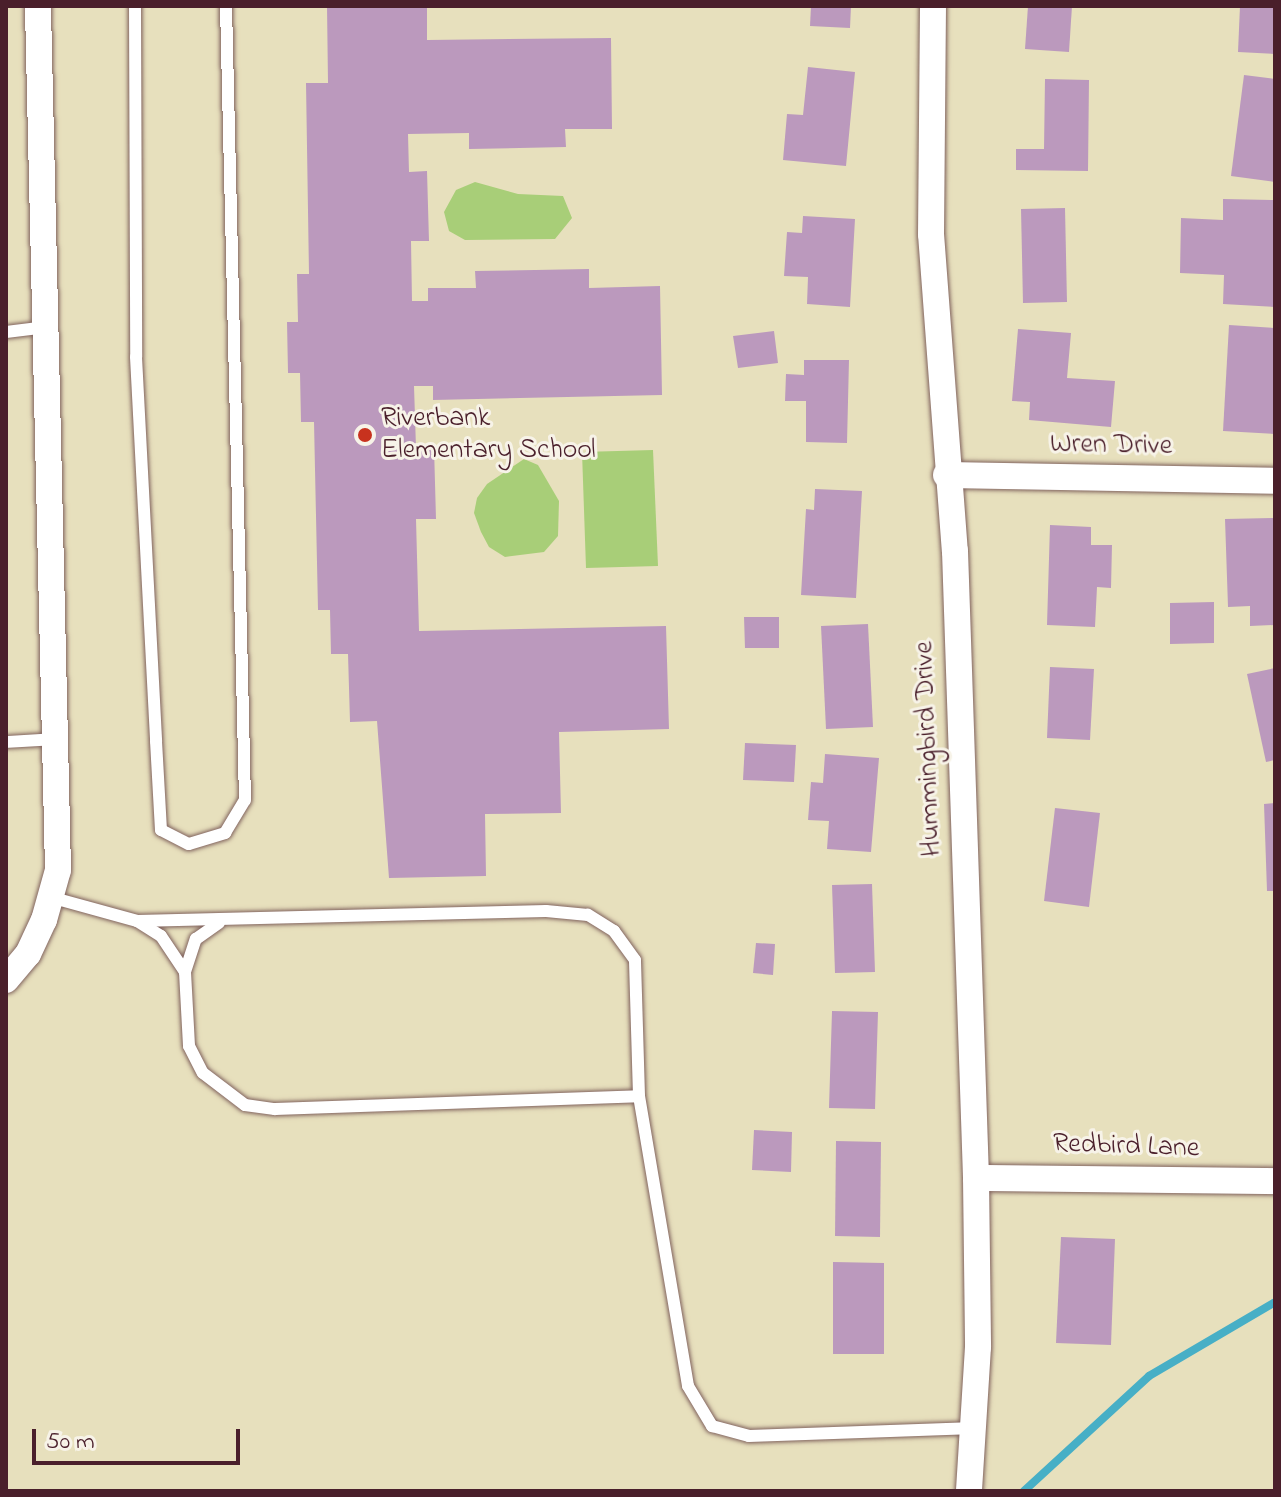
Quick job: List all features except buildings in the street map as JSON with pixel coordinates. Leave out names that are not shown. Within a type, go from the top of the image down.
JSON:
[{"type":"street","points":[[6,980],[28,954],[58,870],[38,6]]},
{"type":"street","name":"Hummingbird Drive","points":[[933,6],[931,234],[946,475],[955,551],[976,1178],[975,1428],[969,1491]]},
{"type":"street","name":"Wren Drive","points":[[946,475],[1275,481]]},
{"type":"street","name":"Redbird Lane","points":[[976,1178],[1275,1181]]},
{"type":"lane","points":[[135,6],[136,357],[161,830],[189,844],[225,833],[245,800],[226,6]]},
{"type":"lane","points":[[6,332],[45,327]]},
{"type":"lane","points":[[6,742],[55,739]]},
{"type":"lane","points":[[50,897],[137,921],[161,936],[185,972]]},
{"type":"lane","points":[[137,921],[546,911],[588,915],[614,931],[635,960],[639,1096],[688,1386],[712,1426],[749,1436],[975,1428]]},
{"type":"lane","points":[[230,919],[208,927],[196,939],[185,972],[189,1046],[203,1073],[245,1105],[275,1109],[639,1096]]},
{"type":"green space","points":[[475,182],[518,194],[563,196],[572,218],[555,239],[465,240],[449,231],[444,212],[456,190]]},
{"type":"green space","points":[[653,450],[658,566],[586,568],[582,452]]},
{"type":"green space","points":[[524,459],[538,465],[559,501],[558,536],[544,552],[505,557],[489,547],[474,513],[477,498],[487,484]]},
{"type":"waterway","points":[[1024,1491],[1149,1376],[1275,1302]]},
{"type":"place","name":"Riverbank Elementary School","points":[[365,435]]}]
